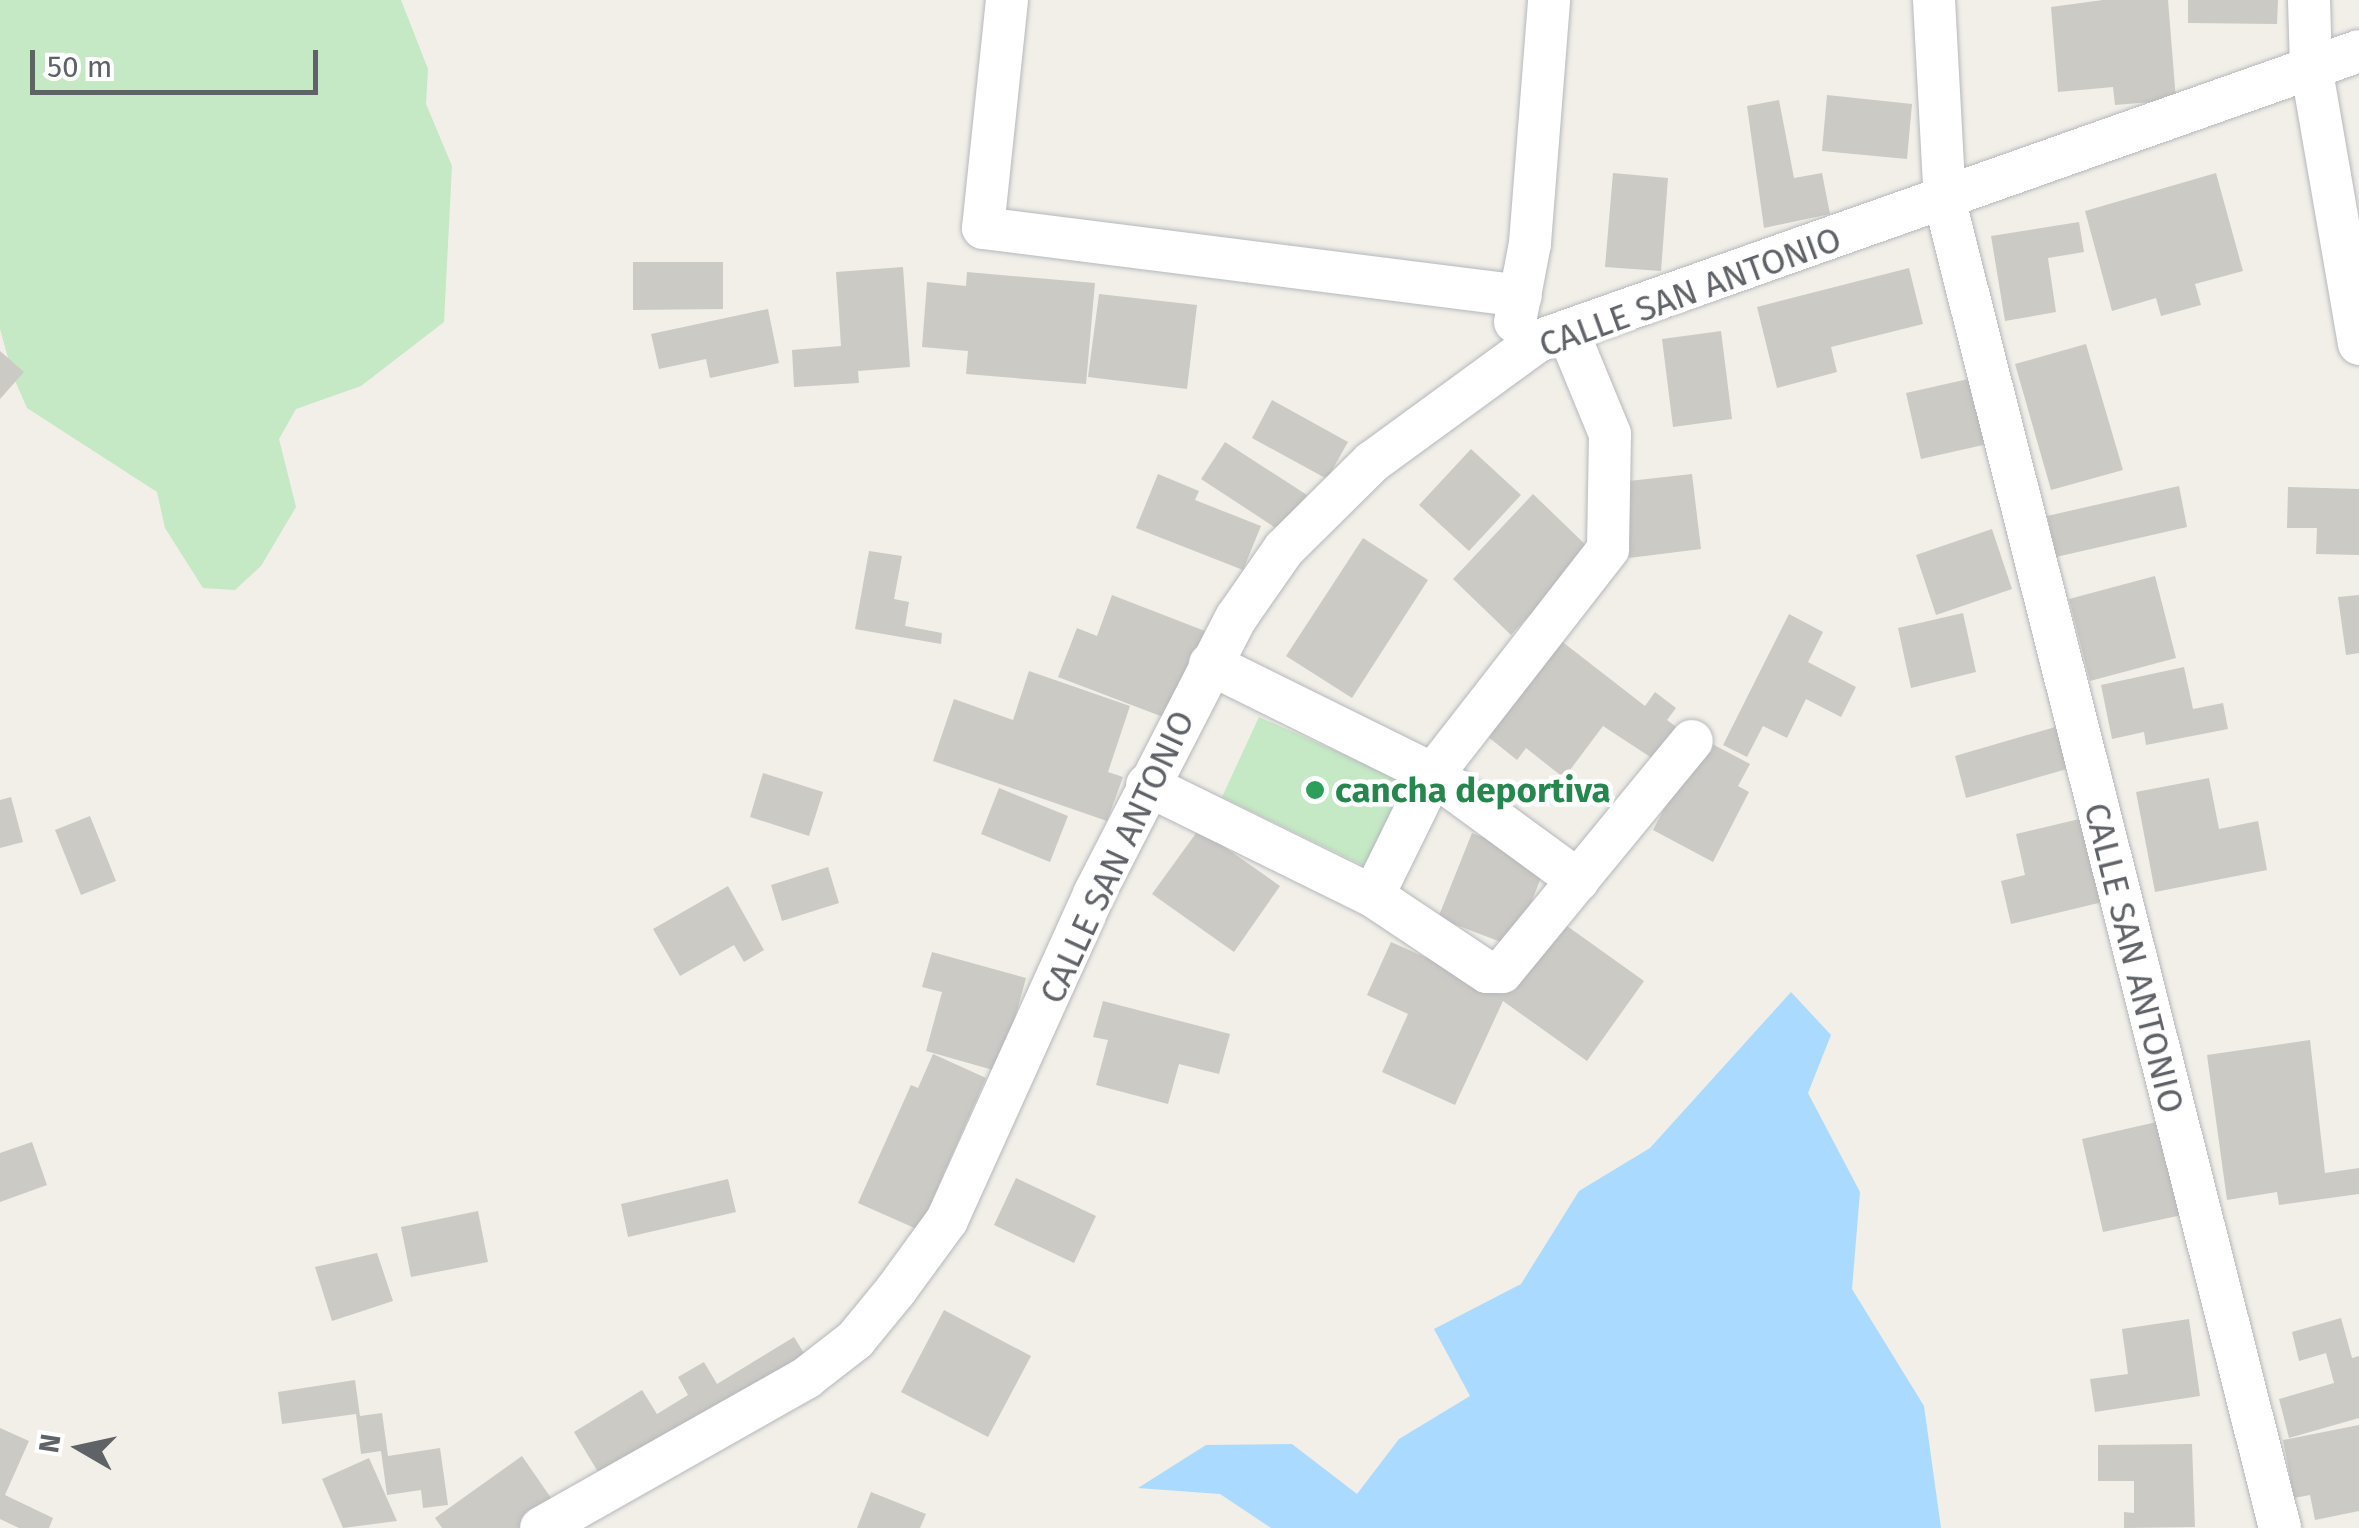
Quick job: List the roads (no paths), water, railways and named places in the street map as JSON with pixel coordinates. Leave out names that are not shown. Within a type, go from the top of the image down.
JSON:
[{"type":"street","points":[[1006,0],[984,228],[1521,296]]},
{"type":"street","points":[[1506,364],[1521,296],[1549,0]]},
{"type":"street","points":[[1934,0],[1945,202],[2359,51]]},
{"type":"street","points":[[2308,0],[2311,66],[2359,344]]},
{"type":"street","name":"CALLE SAN ANTONIO","points":[[542,1528],[806,1378],[856,1340],[946,1220],[1147,785],[1210,664],[1284,550],[1372,462],[1538,341],[1945,202],[2280,1528]]},
{"type":"street","points":[[1373,896],[1433,774],[1608,549],[1610,434],[1568,332]]},
{"type":"street","points":[[1210,664],[1433,774],[1578,880]]},
{"type":"street","points":[[1147,785],[1373,896],[1496,974],[1692,742]]},
{"type":"water","points":[[1791,992],[1831,1035],[1808,1093],[1860,1192],[1852,1289],[1924,1406],[1941,1528],[1271,1528],[1220,1494],[1138,1488],[1206,1445],[1292,1444],[1357,1494],[1399,1439],[1470,1396],[1434,1329],[1521,1284],[1579,1191],[1650,1148]]},
{"type":"place","name":"cancha deportiva","points":[[1315,790]]}]
